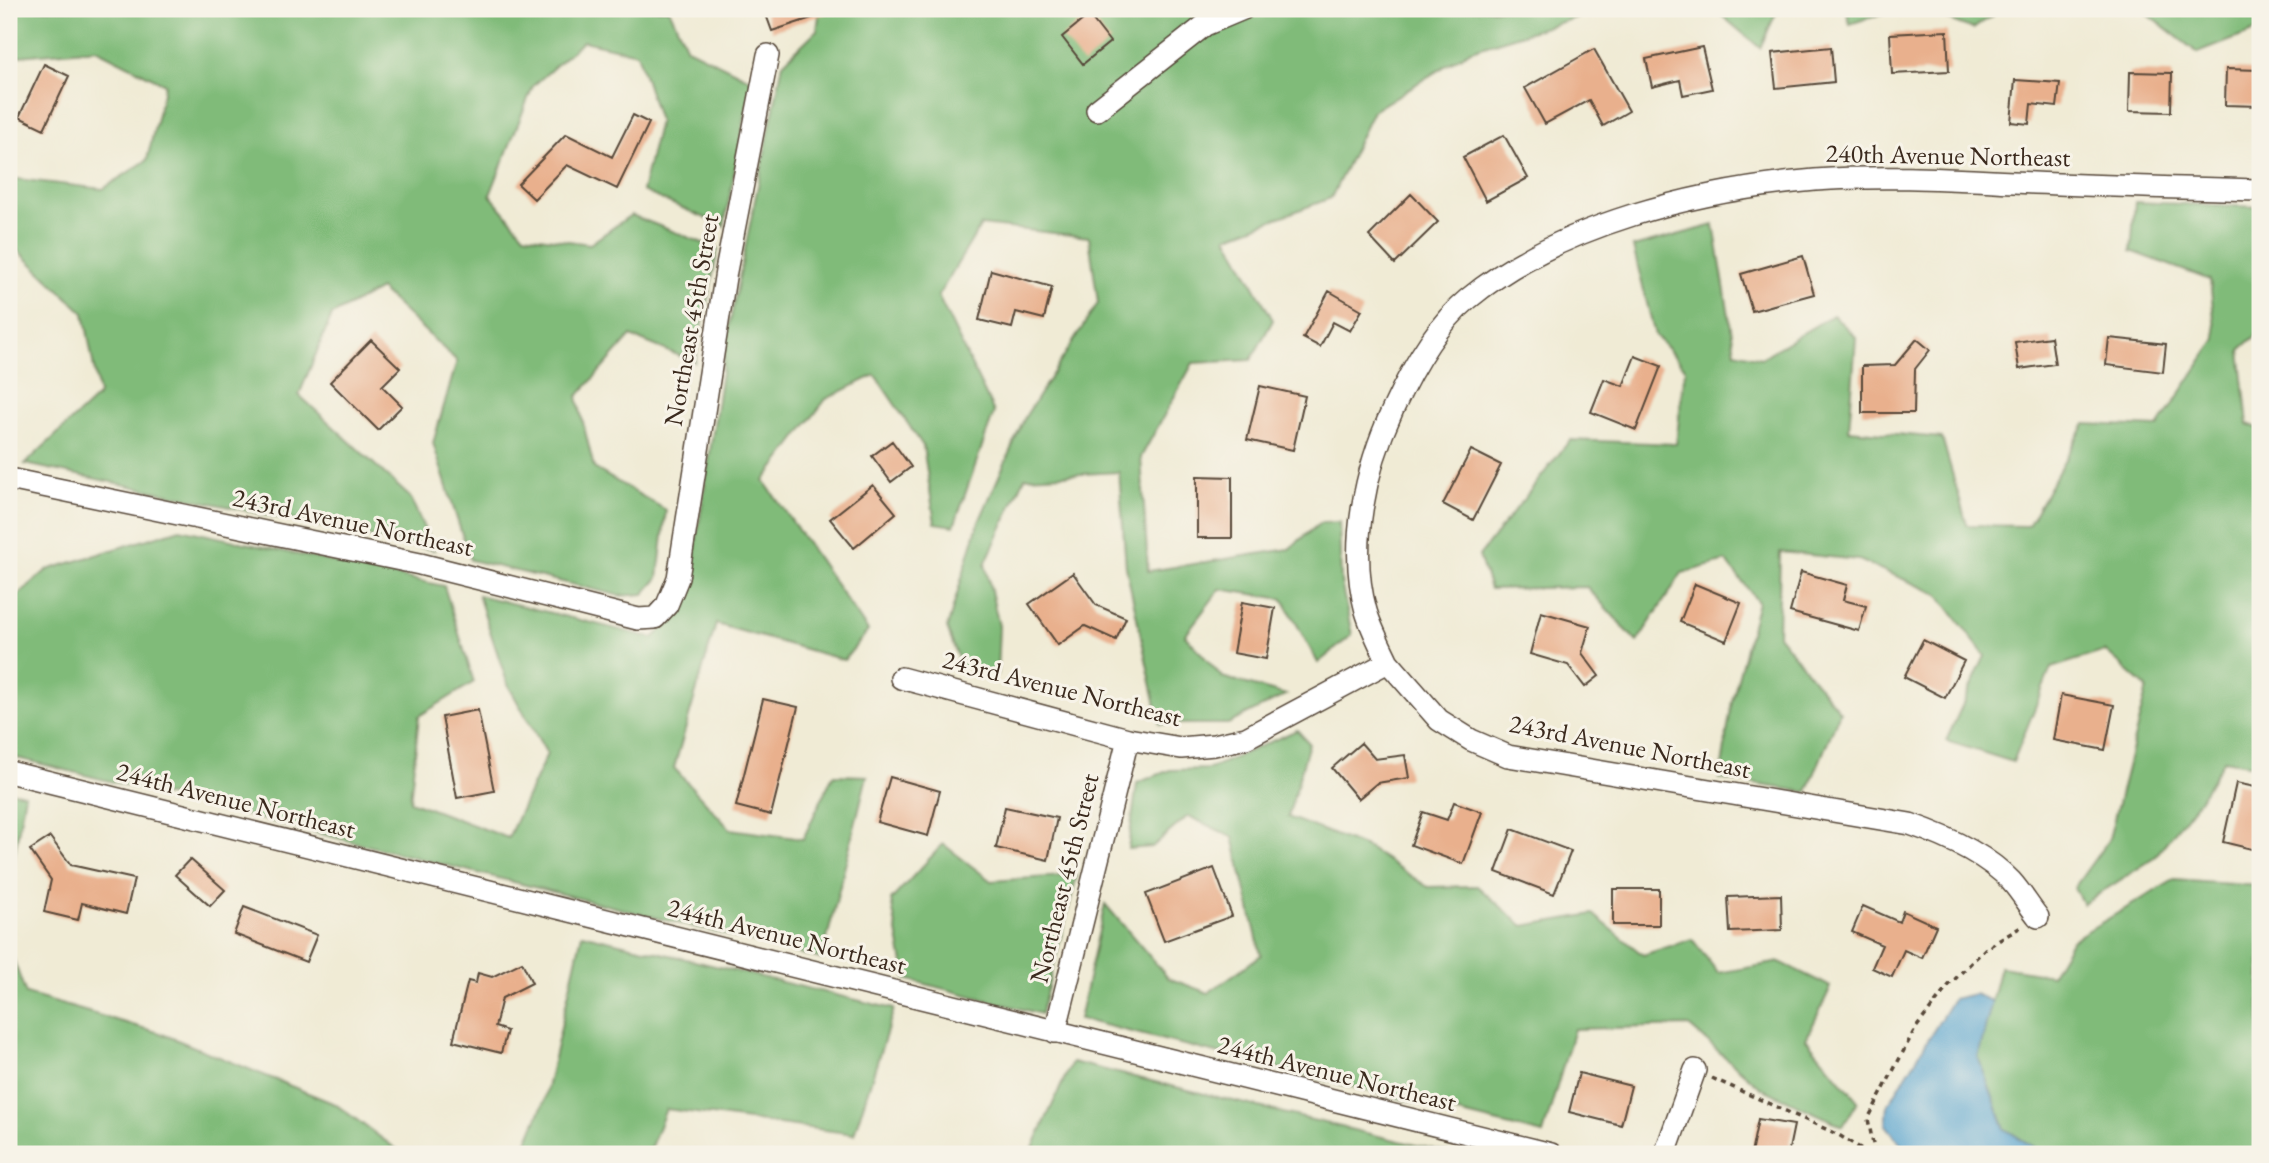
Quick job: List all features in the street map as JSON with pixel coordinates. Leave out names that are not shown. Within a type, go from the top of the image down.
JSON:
[{"type":"street","points":[[1097,110],[1205,25],[1244,9]]},
{"type":"street","name":"Northeast 45th Street","points":[[673,595],[678,578],[726,271],[768,55]]},
{"type":"street","name":"240th Avenue Northeast","points":[[1388,662],[1366,612],[1360,578],[1361,535],[1368,474],[1382,432],[1403,387],[1439,332],[1465,301],[1506,271],[1573,236],[1661,206],[1815,180],[1911,178],[2260,190]]},
{"type":"street","name":"243rd Avenue Northeast","points":[[9,479],[420,564],[638,619],[655,618],[673,595]]},
{"type":"street","name":"243rd Avenue Northeast","points":[[901,678],[1128,738],[1181,748],[1246,738],[1388,662],[1439,720],[1471,740],[1508,756],[1910,824],[1978,854],[2011,880],[2038,917]]},
{"type":"street","name":"Northeast 45th Street","points":[[1055,1032],[1128,738]]},
{"type":"street","name":"244th Avenue Northeast","points":[[9,772],[1551,1154]]},
{"type":"street","points":[[1665,1154],[1695,1070]]},
{"type":"path","points":[[1873,1154],[1868,1119],[1915,1028],[1949,985],[1985,948],[2038,917]]},
{"type":"path","points":[[1695,1070],[1838,1134],[1873,1154]]},
{"type":"green space","points":[[9,9],[669,9],[687,48],[752,80],[724,226],[642,191],[659,121],[637,53],[583,41],[533,86],[490,195],[524,235],[590,244],[631,215],[718,249],[695,362],[631,336],[577,397],[594,468],[666,510],[658,578],[644,594],[621,596],[470,560],[433,443],[457,361],[380,289],[332,315],[299,395],[410,497],[434,550],[25,464],[99,395],[84,313],[9,242],[9,178],[103,189],[147,160],[165,84],[96,49],[9,57]]},
{"type":"green space","points":[[820,9],[1617,9],[1594,12],[1471,50],[1373,111],[1331,198],[1227,237],[1273,320],[1251,360],[1193,363],[1141,457],[1148,571],[1289,549],[1320,523],[1339,522],[1341,582],[1352,635],[1318,663],[1283,599],[1220,589],[1185,635],[1222,677],[1286,695],[1228,724],[1160,724],[1126,567],[1119,472],[1025,477],[985,564],[999,626],[997,674],[961,666],[947,628],[978,524],[1025,417],[1098,303],[1089,237],[981,225],[938,296],[994,412],[954,526],[935,523],[923,446],[875,375],[826,399],[764,481],[868,631],[844,660],[716,624],[674,768],[730,829],[803,839],[833,775],[867,776],[822,959],[9,756],[9,603],[47,570],[180,529],[444,586],[474,682],[419,716],[410,801],[508,838],[547,754],[508,685],[478,595],[653,638],[687,605],[728,332],[783,63],[817,30]]},
{"type":"green space","points":[[1714,9],[1778,9],[1760,48]]},
{"type":"green space","points":[[1846,9],[1896,9],[1850,24]]},
{"type":"green space","points":[[1921,9],[2001,9],[1973,29]]},
{"type":"green space","points":[[2141,9],[2260,9],[2260,29],[2198,53]]},
{"type":"green space","points":[[2135,202],[2260,207],[2260,332],[2240,350],[2248,424],[2260,429],[2260,766],[2224,760],[2199,800],[2154,858],[2083,904],[2074,888],[2109,839],[2147,688],[2105,651],[2051,668],[2013,762],[1946,741],[1985,656],[1938,594],[1859,560],[1780,552],[1778,635],[1840,712],[1807,792],[1720,779],[1732,701],[1758,602],[1726,561],[1682,573],[1637,642],[1587,587],[1490,589],[1479,556],[1570,440],[1676,444],[1685,368],[1655,335],[1633,247],[1714,225],[1735,352],[1761,358],[1833,315],[1856,337],[1849,430],[1942,438],[1967,525],[2028,526],[2085,424],[2158,427],[2216,339],[2210,280],[2131,251]]},
{"type":"green space","points":[[1297,730],[1309,743],[1288,817],[1368,848],[1428,887],[1477,886],[1523,926],[1593,914],[1643,955],[1692,939],[1718,973],[1780,962],[1831,987],[1806,1039],[1858,1101],[1843,1126],[1761,1088],[1689,1026],[1574,1029],[1543,1134],[1079,1019],[1105,904],[1168,978],[1208,993],[1261,955],[1233,837],[1188,816],[1152,847],[1128,849],[1137,783],[1170,770],[1209,769]]},
{"type":"green space","points":[[9,791],[25,794],[9,886]]},
{"type":"green space","points":[[943,844],[991,881],[1077,875],[1041,1014],[906,979],[891,900]]},
{"type":"green space","points":[[2174,880],[2260,886],[2260,1154],[2045,1154],[2005,1129],[1977,1057],[2000,967],[2051,975],[2072,940]]},
{"type":"green space","points":[[582,934],[894,1009],[854,1134],[666,1109],[648,1154],[522,1154],[544,1102]]},
{"type":"green space","points":[[9,948],[26,994],[160,1033],[335,1104],[403,1154],[9,1154]]},
{"type":"green space","points":[[1072,1062],[1453,1154],[1030,1154]]},
{"type":"water","points":[[1974,994],[1992,1001],[1978,1057],[2005,1129],[2045,1154],[1916,1154],[1904,1148],[1886,1125],[1888,1105],[1953,999]]},
{"type":"building","points":[[764,9],[829,9],[830,12],[772,31]]},
{"type":"building","points":[[1089,15],[1110,42],[1083,64],[1062,37]]},
{"type":"building","points":[[1947,31],[1949,71],[1892,74],[1890,34]]},
{"type":"building","points":[[1702,47],[1712,89],[1683,95],[1680,80],[1652,87],[1646,59]]},
{"type":"building","points":[[1831,47],[1834,82],[1776,88],[1772,53]]},
{"type":"building","points":[[1594,49],[1629,111],[1603,126],[1589,100],[1545,124],[1525,88]]},
{"type":"building","points":[[44,64],[69,76],[44,129],[19,117]]},
{"type":"building","points":[[2226,69],[2260,70],[2260,106],[2225,105]]},
{"type":"building","points":[[2130,72],[2172,73],[2171,112],[2129,111]]},
{"type":"building","points":[[2015,80],[2060,83],[2057,107],[2031,104],[2029,124],[2011,122]]},
{"type":"building","points":[[633,115],[649,123],[617,189],[567,165],[534,199],[518,184],[566,134],[612,157]]},
{"type":"building","points":[[1504,135],[1528,178],[1486,201],[1463,157]]},
{"type":"building","points":[[1411,194],[1438,222],[1395,264],[1369,236]]},
{"type":"building","points":[[1803,256],[1814,294],[1752,311],[1741,274]]},
{"type":"building","points":[[991,270],[1052,287],[1044,319],[1016,312],[1012,328],[979,320]]},
{"type":"building","points":[[1329,291],[1362,310],[1350,331],[1333,322],[1320,347],[1303,338]]},
{"type":"building","points":[[2051,337],[2055,364],[2019,369],[2015,342]]},
{"type":"building","points":[[2109,338],[2166,344],[2163,372],[2106,365]]},
{"type":"building","points":[[1917,339],[1930,350],[1915,369],[1914,413],[1862,413],[1862,366],[1895,365]]},
{"type":"building","points":[[371,340],[400,368],[382,386],[402,406],[378,430],[330,382]]},
{"type":"building","points":[[1635,356],[1661,366],[1636,430],[1591,412],[1604,379],[1623,386]]},
{"type":"building","points":[[1260,386],[1305,396],[1293,450],[1247,440]]},
{"type":"building","points":[[892,441],[911,467],[891,482],[872,456]]},
{"type":"building","points":[[1471,450],[1501,465],[1473,520],[1443,504]]},
{"type":"building","points":[[1197,476],[1232,477],[1232,538],[1197,538]]},
{"type":"building","points":[[873,485],[896,513],[854,548],[830,519]]},
{"type":"building","points":[[1801,572],[1847,585],[1843,600],[1866,606],[1859,631],[1790,612]]},
{"type":"building","points":[[1073,573],[1096,605],[1126,618],[1116,640],[1085,626],[1058,645],[1029,604]]},
{"type":"building","points":[[1695,584],[1741,603],[1726,641],[1680,622]]},
{"type":"building","points":[[1242,602],[1275,608],[1266,659],[1233,653]]},
{"type":"building","points":[[1541,612],[1590,626],[1582,653],[1599,676],[1585,687],[1568,665],[1530,654]]},
{"type":"building","points":[[1923,640],[1964,661],[1945,698],[1904,677]]},
{"type":"building","points":[[2061,695],[2114,705],[2105,750],[2053,740]]},
{"type":"building","points":[[763,699],[798,707],[771,815],[736,806]]},
{"type":"building","points":[[478,710],[494,791],[457,798],[442,717]]},
{"type":"building","points":[[1361,743],[1375,759],[1405,755],[1409,778],[1377,783],[1358,799],[1332,768]]},
{"type":"building","points":[[890,777],[940,791],[928,836],[877,822]]},
{"type":"building","points":[[2236,783],[2260,788],[2260,851],[2223,842]]},
{"type":"building","points":[[1454,802],[1482,812],[1463,864],[1411,845],[1423,812],[1447,820]]},
{"type":"building","points":[[1005,807],[1057,818],[1048,860],[996,848]]},
{"type":"building","points":[[1512,829],[1571,851],[1554,894],[1496,872]]},
{"type":"building","points":[[50,837],[71,865],[134,879],[126,914],[82,903],[78,920],[44,912],[51,880],[30,850]]},
{"type":"building","points":[[190,859],[225,890],[210,906],[175,875]]},
{"type":"building","points":[[1214,868],[1232,916],[1164,941],[1146,894]]},
{"type":"building","points":[[1613,889],[1659,889],[1659,925],[1613,925]]},
{"type":"building","points":[[1781,895],[1782,930],[1730,932],[1728,897]]},
{"type":"building","points":[[1863,906],[1899,922],[1903,911],[1936,926],[1922,958],[1904,950],[1892,977],[1872,968],[1882,945],[1852,932]]},
{"type":"building","points":[[244,907],[317,935],[306,962],[234,934]]},
{"type":"building","points":[[522,962],[532,983],[502,998],[495,1027],[507,1031],[501,1053],[453,1041],[468,981],[476,983],[478,973],[492,977]]},
{"type":"building","points":[[1579,1073],[1631,1086],[1621,1125],[1569,1112]]},
{"type":"building","points":[[1758,1119],[1794,1125],[1788,1154],[1751,1154]]}]
